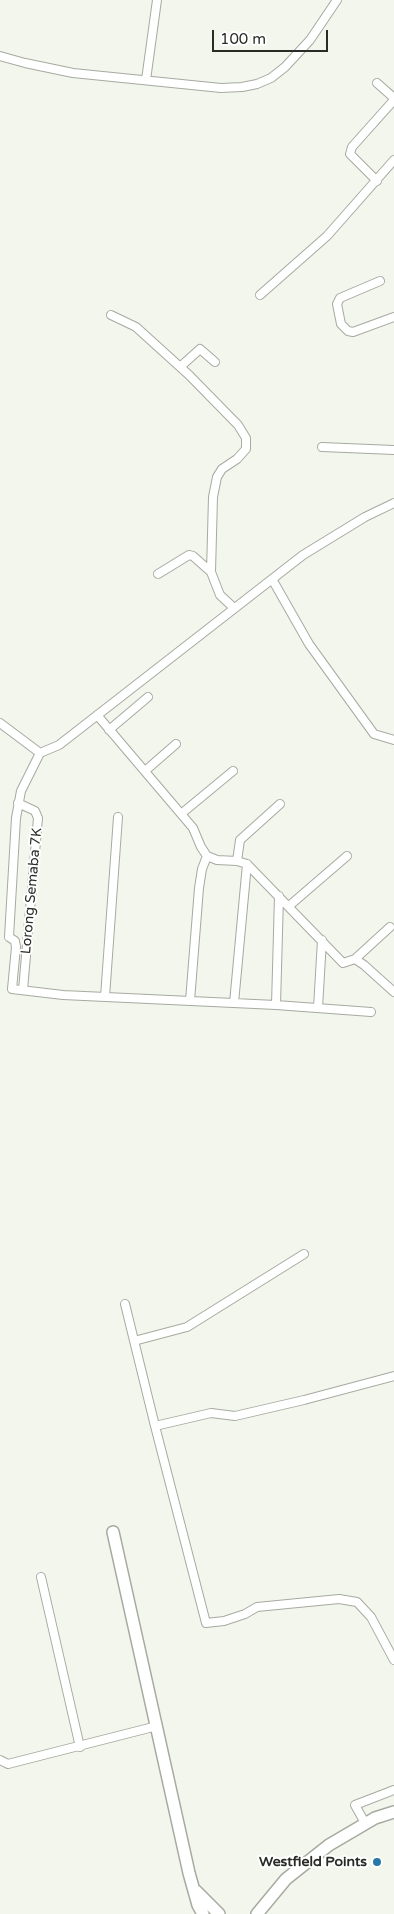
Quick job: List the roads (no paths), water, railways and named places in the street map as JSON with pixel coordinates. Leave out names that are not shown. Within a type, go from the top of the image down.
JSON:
[{"type":"street","points":[[146,80],[157,0]]},
{"type":"street","points":[[0,56],[73,72],[222,88],[242,87],[257,84],[271,78],[296,56],[310,40],[337,0]]},
{"type":"street","points":[[377,83],[394,99],[352,147],[350,154],[377,181]]},
{"type":"street","points":[[260,295],[314,248],[377,181],[394,160]]},
{"type":"street","points":[[380,281],[340,298],[336,304],[341,324],[348,332],[353,332],[394,317]]},
{"type":"street","points":[[111,314],[136,327],[238,424],[246,438],[246,449],[237,460],[222,469],[217,477],[213,497],[211,572],[220,595],[234,608]]},
{"type":"street","points":[[180,368],[200,349],[215,362]]},
{"type":"street","points":[[322,447],[394,450]]},
{"type":"street","points":[[9,937],[18,803],[21,791],[40,753],[59,745],[306,553],[366,517],[394,503]]},
{"type":"street","points":[[158,574],[189,555],[193,556],[211,572]]},
{"type":"street","points":[[272,579],[309,644],[374,734],[394,740]]},
{"type":"street","points":[[109,730],[148,697]]},
{"type":"street","points":[[97,715],[193,828],[207,856],[217,860],[237,861],[247,864],[343,963],[355,959],[390,927]]},
{"type":"street","points":[[0,724],[40,753]]},
{"type":"street","points":[[145,771],[176,744]]},
{"type":"street","points":[[181,814],[233,771]]},
{"type":"street","name":"Lorong Semaba 7K","points":[[18,803],[36,811],[38,818],[24,990]]},
{"type":"street","points":[[237,861],[240,840],[280,804]]},
{"type":"street","points":[[105,997],[118,817]]},
{"type":"street","points":[[190,1001],[202,870],[207,856]]},
{"type":"street","points":[[289,906],[347,856]]},
{"type":"street","points":[[234,1003],[247,864]]},
{"type":"street","points":[[276,1005],[279,896]]},
{"type":"street","points":[[0,939],[9,937],[15,941],[12,989],[62,995],[276,1005],[371,1012]]},
{"type":"street","points":[[318,1008],[322,940]]},
{"type":"street","points":[[355,959],[394,992]]},
{"type":"street","points":[[134,1341],[187,1327],[304,1254]]},
{"type":"street","points":[[125,1304],[206,1624],[224,1622],[246,1614],[257,1607],[338,1599],[357,1602],[371,1616],[394,1660]]},
{"type":"street","points":[[155,1426],[211,1413],[235,1416],[394,1376]]},
{"type":"street","points":[[113,1532],[189,1873],[203,1914]]},
{"type":"street","points":[[41,1577],[80,1746]]},
{"type":"street","points":[[0,1760],[8,1764],[157,1726]]},
{"type":"street","points":[[365,1823],[355,1804],[394,1790]]},
{"type":"street","points":[[257,1914],[286,1878],[329,1844],[374,1818],[394,1812]]},
{"type":"street","points":[[194,1890],[219,1914]]},
{"type":"place","name":"Westfield Points","points":[[377,1862]]}]
